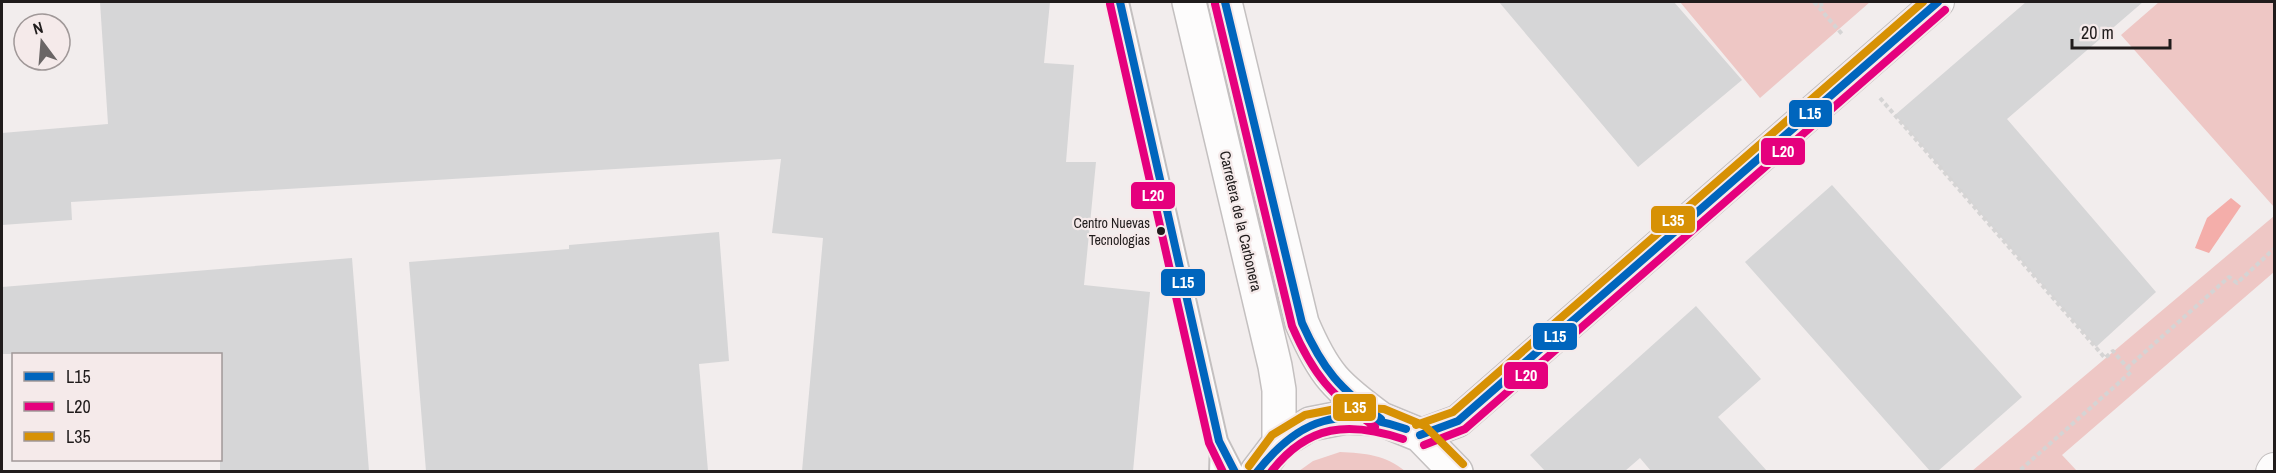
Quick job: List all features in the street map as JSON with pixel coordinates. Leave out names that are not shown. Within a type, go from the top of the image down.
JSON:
[{"type":"street","name":"Carretera de la Carbonera","points":[[1189,2],[1275,366],[1279,390],[1279,443]]},
{"type":"street","points":[[1225,2],[1302,323],[1314,352],[1329,375],[1346,393],[1382,419],[1420,435],[1456,471]]},
{"type":"street","points":[[1420,435],[1458,421],[1938,2]]},
{"type":"street","points":[[1257,471],[1279,443],[1310,424],[1346,417],[1382,419]]},
{"type":"lane","points":[[1120,2],[1219,441],[1234,471]]},
{"type":"lane","points":[[1218,471],[1219,441]]},
{"type":"path","points":[[1814,2],[1842,34]]},
{"type":"path","points":[[1821,2],[1822,12]]},
{"type":"path","points":[[1880,98],[2105,358],[2113,351],[2131,372],[2018,471]]},
{"type":"path","points":[[2127,368],[2229,277],[2236,283],[2274,249]]},
{"type":"shaded area","points":[[1680,2],[1870,2],[1760,98]]},
{"type":"shaded area","points":[[2159,2],[2274,2],[2274,207],[2121,35]]},
{"type":"shaded area","points":[[2231,198],[2241,206],[2209,253],[2195,248],[2207,218]]},
{"type":"shaded area","points":[[2274,216],[2274,272],[2062,455],[2077,471],[1972,471]]},
{"type":"shaded area","points":[[1340,452],[1375,456],[1390,461],[1405,471],[1299,471],[1313,461]]},
{"type":"building","points":[[100,2],[1050,2],[1044,63],[1074,65],[1066,162],[1096,162],[1084,285],[1150,292],[1133,471],[802,471],[823,238],[772,233],[781,159],[71,202],[72,220],[2,225],[2,133],[108,124]]},
{"type":"building","points":[[1499,2],[1674,2],[1742,80],[1638,167]]},
{"type":"building","points":[[2026,2],[2143,2],[2007,119],[2156,292],[2096,347],[1895,115]]},
{"type":"building","points":[[1832,185],[2022,397],[1938,471],[1930,471],[1745,262]]},
{"type":"building","points":[[719,232],[729,361],[699,364],[708,471],[426,471],[409,262],[569,249],[569,245]]},
{"type":"building","points":[[352,258],[369,471],[220,471],[220,461],[222,461],[222,353],[2,354],[2,287]]},
{"type":"building","points":[[1696,306],[1761,379],[1718,417],[1767,471],[1651,471],[1640,458],[1625,471],[1545,471],[1530,455]]},
{"type":"transit line","name":"L15","points":[[1120,2],[1219,441],[1235,472]]},
{"type":"transit line","name":"L15","points":[[1225,2],[1302,323],[1317,354],[1334,377],[1354,398],[1381,419]]},
{"type":"transit line","name":"L35","points":[[1416,425],[1453,412],[1923,2]]},
{"type":"transit line","name":"L15","points":[[1420,435],[1458,421],[1938,2]]},
{"type":"transit line","name":"L20","points":[[1110,4],[1209,443],[1223,472]]},
{"type":"transit line","name":"L20","points":[[1215,4],[1292,326],[1308,358],[1325,383],[1347,405],[1375,427]]},
{"type":"transit line","name":"L20","points":[[1424,445],[1465,429],[1945,10]]},
{"type":"transit line","name":"L35","points":[[1249,466],[1272,435],[1305,415],[1346,407],[1384,409],[1425,426],[1463,464]]},
{"type":"transit line","name":"L15","points":[[1257,472],[1273,453],[1290,439],[1306,428],[1323,421],[1341,418],[1361,419],[1406,429]]},
{"type":"transit line","name":"L20","points":[[1271,472],[1300,444],[1331,431],[1365,430],[1403,439]]},
{"type":"place","name":"Centro Nuevas Tecnologias","points":[[1161,231]]}]
